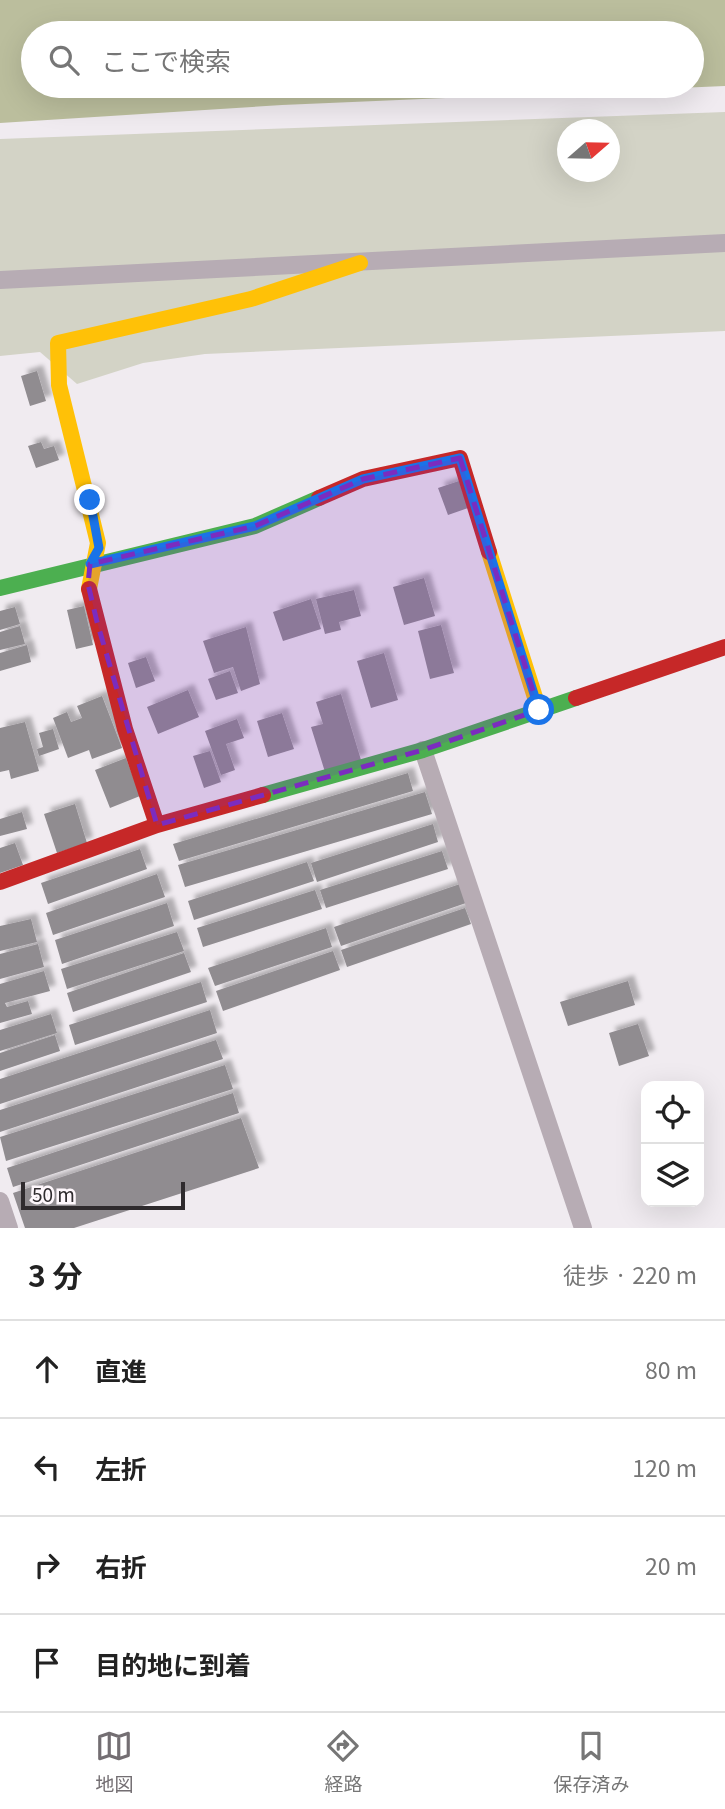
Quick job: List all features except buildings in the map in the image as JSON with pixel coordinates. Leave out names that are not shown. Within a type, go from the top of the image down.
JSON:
[{"type":"street","points":[[0,280],[725,243]]},
{"type":"street","points":[[157,825],[125,729],[88,584],[90,564],[99,548],[90,500],[60,386],[56,352],[58,343],[263,296],[360,263]]},
{"type":"street","points":[[0,588],[255,526],[363,479],[460,458],[539,710]]},
{"type":"street","points":[[0,883],[157,825],[423,750],[725,647]]},
{"type":"street","points":[[423,750],[583,1228]]},
{"type":"street","points":[[0,1201],[9,1228]]},
{"type":"highlighted area","points":[[460,458],[539,710],[423,750],[157,825],[97,622],[88,584],[90,564],[255,526],[363,479]]},
{"type":"shaded area","points":[[0,0],[725,0],[725,86],[704,87],[704,21],[21,21],[21,98],[445,98],[282,105],[0,123]]},
{"type":"shaded area","points":[[725,112],[725,331],[205,354],[143,363],[77,384],[40,352],[0,356],[0,139]]},
{"type":"traffic: fast","points":[[0,588],[255,526],[319,498]]},
{"type":"traffic: fast","points":[[263,795],[423,750],[576,698]]},
{"type":"traffic: slow","points":[[89,589],[98,543],[59,385],[58,343],[251,299],[360,263]]},
{"type":"traffic: slow","points":[[489,552],[539,710]]},
{"type":"traffic: jam","points":[[319,498],[363,479],[460,458],[489,552]]},
{"type":"traffic: jam","points":[[89,589],[125,729],[157,825]]},
{"type":"traffic: jam","points":[[576,698],[725,647]]},
{"type":"traffic: jam","points":[[0,882],[157,825],[263,795]]},
{"type":"route","points":[[90,500],[99,548],[90,564],[255,526],[363,479],[460,458],[539,710]]}]
